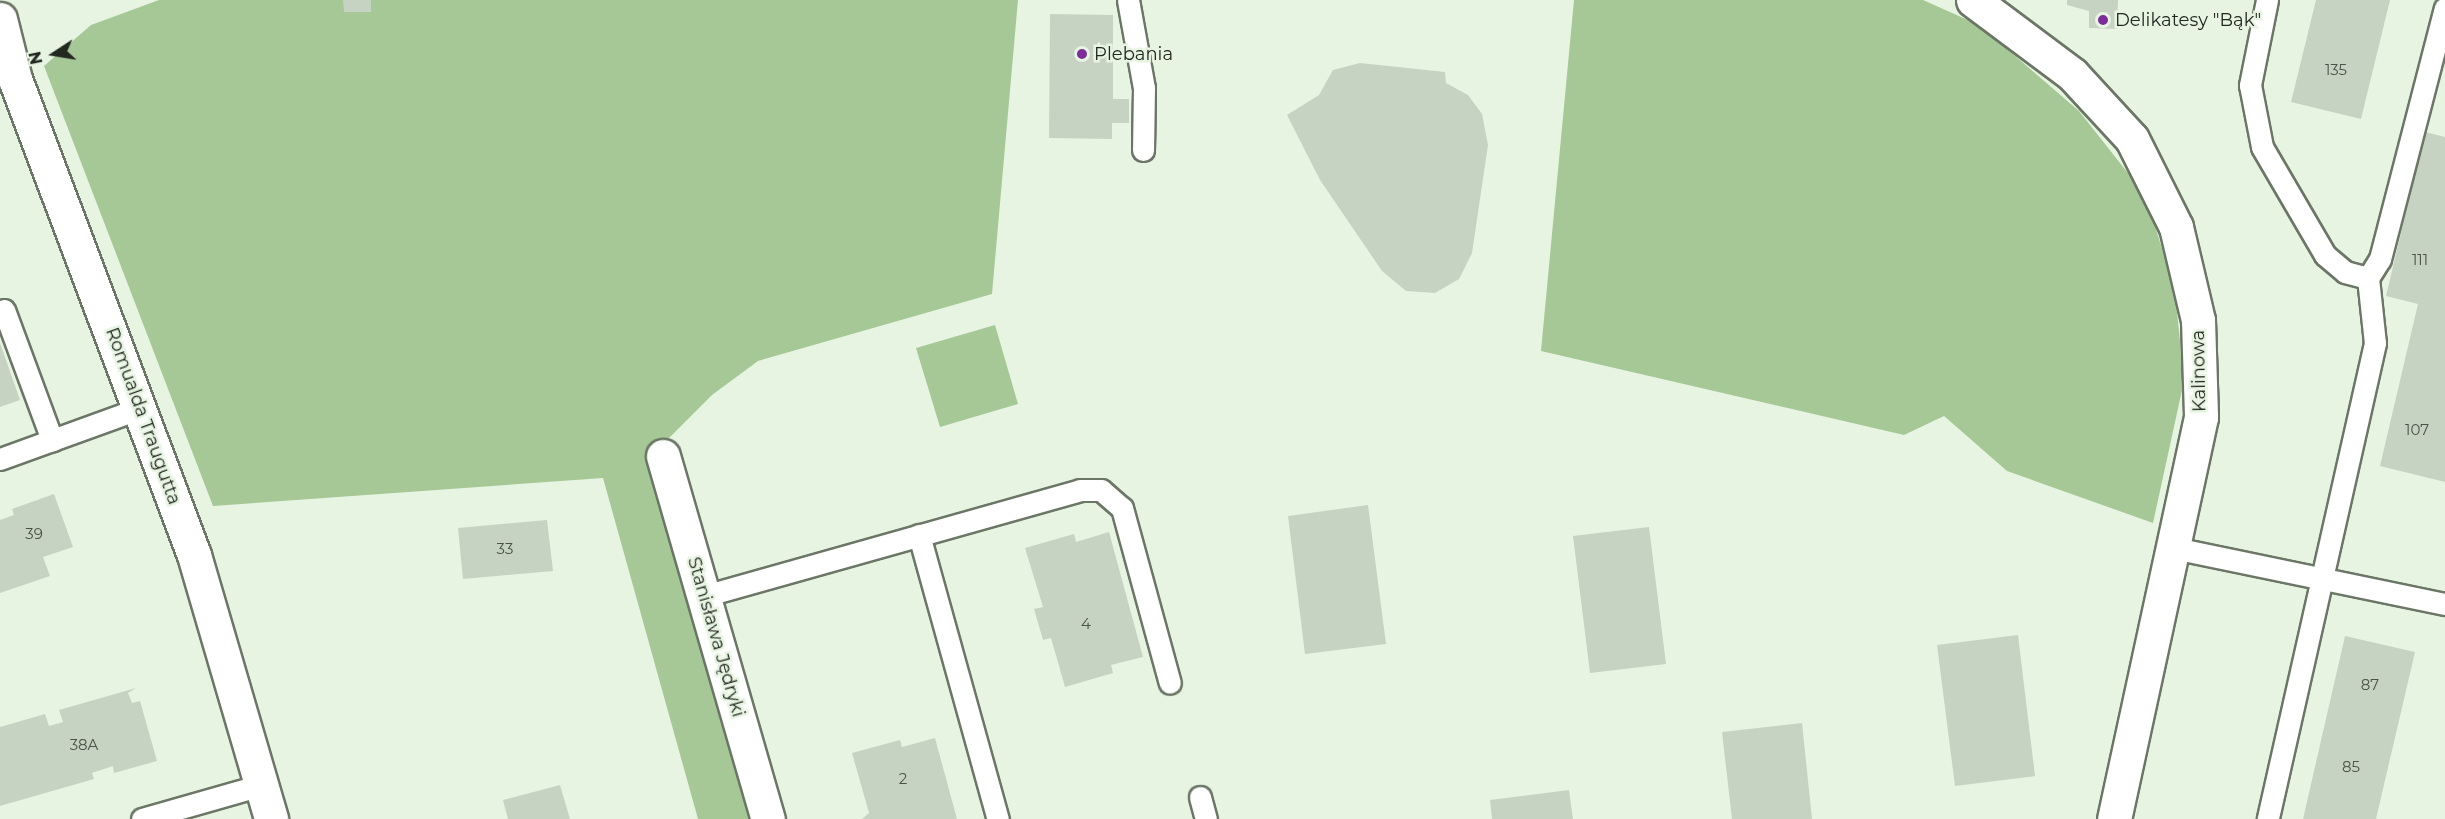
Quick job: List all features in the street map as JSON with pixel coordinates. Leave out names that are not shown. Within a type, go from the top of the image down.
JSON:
[{"type":"street","name":"Kalinowa","points":[[1972,0],[2072,74],[2132,139],[2176,227],[2198,320],[2201,417],[2114,819]]},
{"type":"street","name":"Romualda Traugutta","points":[[0,19],[19,90],[141,408],[194,555],[271,819]]},
{"type":"street","name":"Stanisława Jędryki","points":[[663,456],[768,819]]},
{"type":"lane","points":[[1128,0],[1144,88],[1143,150]]},
{"type":"lane","points":[[2267,0],[2250,85],[2262,147],[2325,255],[2346,272],[2368,278]]},
{"type":"lane","points":[[2268,819],[2324,580],[2375,343],[2368,278],[2380,259],[2445,8]]},
{"type":"lane","points":[[4,310],[52,440]]},
{"type":"lane","points":[[0,459],[141,408]]},
{"type":"lane","points":[[704,596],[1080,490],[1101,490],[1122,508],[1170,683]]},
{"type":"lane","points":[[919,535],[998,819]]},
{"type":"lane","points":[[2174,548],[2445,604]]},
{"type":"lane","points":[[142,819],[261,785]]},
{"type":"lane","points":[[1200,797],[1206,819]]},
{"type":"green space","points":[[159,0],[1018,0],[992,294],[758,361],[712,395],[648,459],[756,819],[698,819],[603,478],[213,506],[44,66],[91,25]]},
{"type":"green space","points":[[1574,0],[1923,0],[1979,25],[2079,111],[2146,196],[2175,292],[2184,381],[2153,523],[2007,471],[1944,416],[1904,435],[1541,351]]},
{"type":"green space","points":[[995,325],[1018,404],[940,427],[916,348]]},
{"type":"building","points":[[343,0],[371,0],[371,12],[344,12]]},
{"type":"building","name":"Delikatesy \"Bąk\"","points":[[2067,0],[2118,0],[2117,29],[2089,28],[2089,11],[2067,5]]},
{"type":"building","points":[[2316,0],[2390,0],[2361,119],[2291,102]]},
{"type":"building","name":"Plebania","points":[[1050,14],[1113,15],[1113,99],[1129,99],[1129,123],[1112,123],[1112,139],[1049,138]]},
{"type":"building","points":[[1360,63],[1445,72],[1446,83],[1468,95],[1482,114],[1488,145],[1472,253],[1459,279],[1435,293],[1406,291],[1382,271],[1320,180],[1287,115],[1319,95],[1333,70]]},
{"type":"building","points":[[2425,132],[2445,137],[2445,482],[2380,466],[2418,304],[2386,296]]},
{"type":"building","points":[[0,343],[20,400],[0,407]]},
{"type":"building","points":[[54,494],[73,547],[43,557],[50,576],[0,593],[0,520],[14,515],[12,509]]},
{"type":"building","points":[[1368,505],[1386,644],[1305,654],[1288,516]]},
{"type":"building","points":[[547,520],[553,571],[463,579],[458,528]]},
{"type":"building","points":[[1649,527],[1666,664],[1590,673],[1573,536]]},
{"type":"building","points":[[1109,532],[1143,657],[1111,665],[1113,673],[1065,687],[1051,638],[1043,640],[1034,609],[1043,607],[1025,548],[1074,534],[1076,542]]},
{"type":"building","points":[[2018,635],[2035,776],[1955,786],[1937,645]]},
{"type":"building","points":[[2345,636],[2415,652],[2376,819],[2303,819]]},
{"type":"building","points":[[136,688],[128,693],[132,703],[140,701],[157,761],[114,773],[113,766],[92,773],[94,779],[0,806],[0,727],[45,714],[49,726],[63,722],[59,710]]},
{"type":"building","points":[[1802,723],[1812,819],[1732,819],[1722,732]]},
{"type":"building","points":[[935,738],[957,819],[862,819],[869,813],[852,753],[900,740],[902,747]]},
{"type":"building","points":[[560,785],[570,819],[508,819],[503,800]]},
{"type":"building","points":[[1569,790],[1573,819],[1492,819],[1490,800]]},
{"type":"place","name":"Delikatesy \"Bąk\"","points":[[2103,20]]},
{"type":"place","name":"Plebania","points":[[1082,54]]}]
